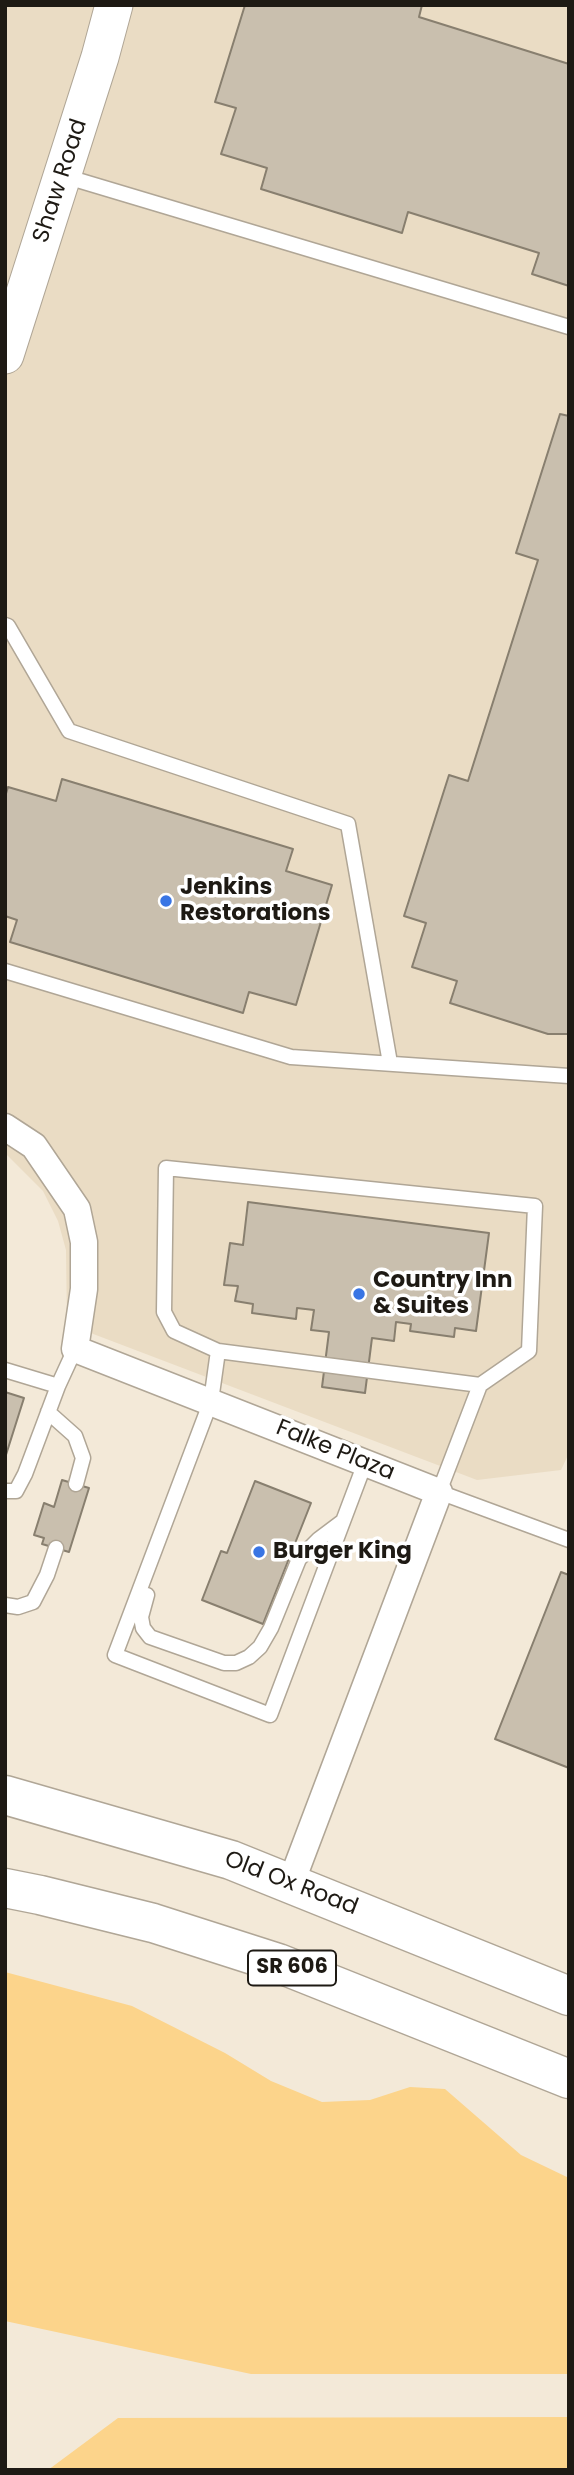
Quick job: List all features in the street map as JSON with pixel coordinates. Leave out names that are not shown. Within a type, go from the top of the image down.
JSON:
[{"type":"main road","name":"Shaw Road","points":[[5,355],[114,5]]},
{"type":"main road","name":"Old Ox Road","points":[[5,1795],[231,1860],[569,1997]]},
{"type":"main road","name":"SR 606","points":[[5,1888],[153,1923],[278,1963],[569,2079]]},
{"type":"street","points":[[5,1128],[34,1146],[77,1209],[83,1242],[84,1289],[75,1349]]},
{"type":"street","name":"Falke Plaza","points":[[75,1349],[439,1492]]},
{"type":"street","points":[[291,1883],[439,1492]]},
{"type":"lane","points":[[62,175],[569,327]]},
{"type":"lane","points":[[5,625],[69,731],[348,824],[390,1063]]},
{"type":"lane","points":[[5,971],[291,1056],[569,1076]]},
{"type":"lane","points":[[480,1385],[218,1351],[174,1331],[164,1312],[166,1168],[535,1206],[529,1351],[480,1385],[439,1492],[569,1540]]},
{"type":"lane","points":[[5,1491],[16,1491],[25,1474],[75,1349]]},
{"type":"lane","points":[[218,1351],[211,1401],[115,1655],[270,1715],[365,1463]]},
{"type":"lane","points":[[5,1370],[58,1386]]},
{"type":"lane","points":[[48,1412],[75,1436],[83,1458],[76,1484]]},
{"type":"lane","points":[[177,1491],[174,1522],[141,1617],[143,1628],[150,1637],[224,1663],[236,1663],[249,1657],[260,1647],[271,1628],[299,1559],[319,1539],[344,1521]]},
{"type":"lane","points":[[5,1605],[18,1607],[33,1602],[40,1591],[56,1548]]},
{"type":"shaded area","points":[[5,5],[569,5],[569,1453],[561,1470],[477,1480],[67,1324],[66,1250],[58,1221],[43,1191],[5,1153]]},
{"type":"shaded area","points":[[5,1972],[132,2006],[225,2053],[271,2081],[322,2102],[370,2100],[410,2087],[445,2089],[521,2155],[569,2178],[569,2374],[251,2374],[5,2321]]},
{"type":"shaded area","points":[[569,2417],[569,2470],[48,2470],[118,2418]]},
{"type":"building","points":[[245,5],[422,5],[419,17],[569,64],[569,286],[532,274],[539,253],[408,212],[402,233],[261,189],[267,168],[221,154],[236,108],[215,102]]},
{"type":"building","points":[[560,414],[569,416],[569,1034],[548,1034],[450,1003],[457,981],[412,967],[426,923],[404,916],[449,775],[468,781],[538,560],[516,553]]},
{"type":"building","name":"Jenkins Restorations","points":[[62,779],[293,849],[286,871],[332,885],[296,1005],[249,992],[243,1013],[10,942],[17,920],[5,916],[5,797],[8,787],[56,801]]},
{"type":"building","name":"Country Inn & Suites","points":[[248,1202],[489,1233],[476,1331],[455,1328],[454,1337],[410,1331],[411,1324],[396,1322],[394,1341],[372,1338],[365,1393],[322,1387],[329,1332],[311,1330],[314,1310],[297,1308],[296,1319],[252,1313],[253,1304],[235,1301],[238,1286],[224,1285],[230,1243],[243,1245]]},
{"type":"building","points":[[5,1392],[24,1398],[5,1458]]},
{"type":"building","points":[[62,1480],[89,1488],[69,1552],[42,1544],[44,1538],[34,1535],[44,1503],[54,1507]]},
{"type":"building","name":"Burger King","points":[[255,1481],[311,1503],[263,1624],[202,1600],[221,1551],[227,1553]]},
{"type":"building","points":[[561,1572],[569,1575],[569,1768],[495,1739]]},
{"type":"place","name":"Jenkins Restorations","points":[[166,901]]},
{"type":"place","name":"Country Inn & Suites","points":[[359,1294]]},
{"type":"place","name":"Burger King","points":[[259,1552]]}]
